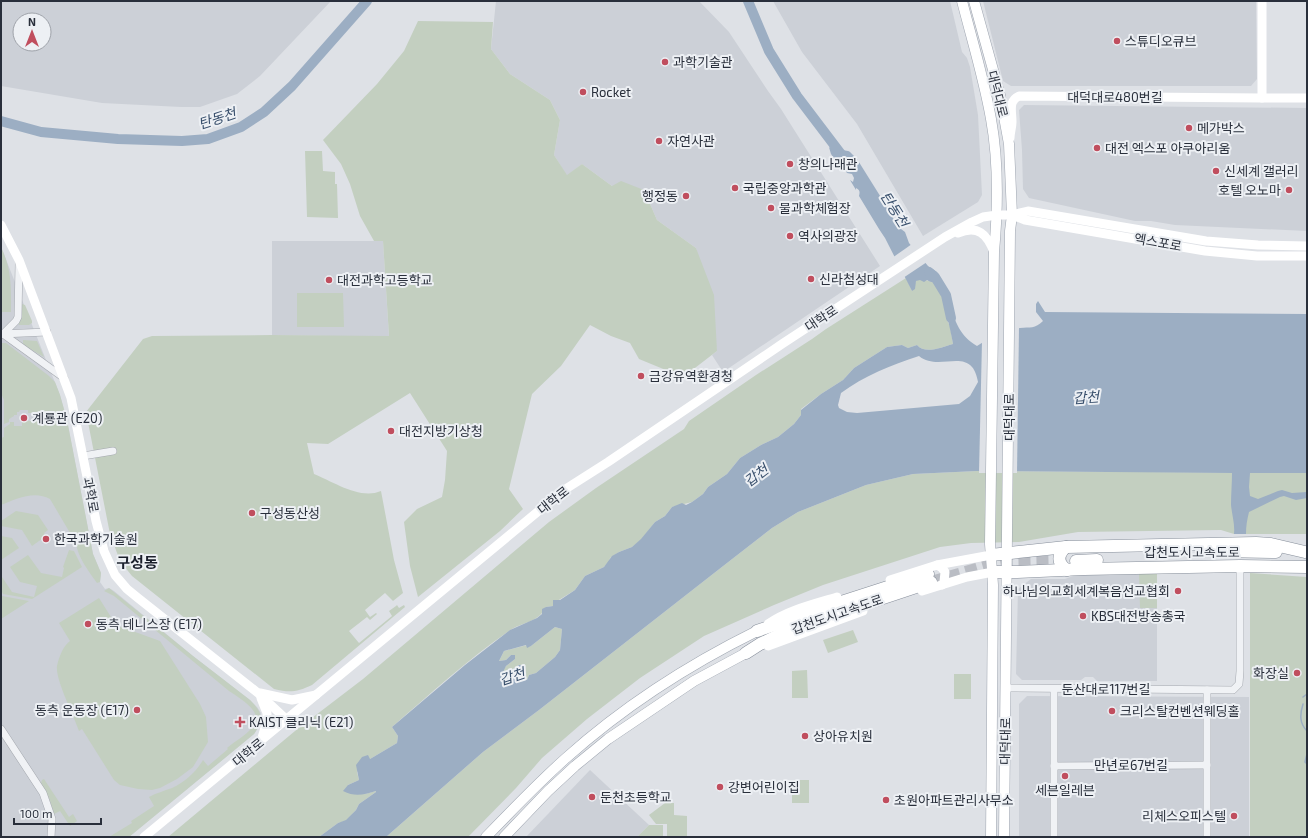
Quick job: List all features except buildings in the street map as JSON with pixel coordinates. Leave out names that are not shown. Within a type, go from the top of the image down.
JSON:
[{"type":"highway","points":[[990,549],[1008,548],[1073,553],[1249,543],[1271,544],[1307,552]]},
{"type":"highway","points":[[1067,570],[1060,564],[1059,558],[1061,552],[1073,553]]},
{"type":"highway","name":"갑천도시고속도로","points":[[1073,553],[1307,552]]},
{"type":"highway","points":[[993,572],[1240,566],[1307,567]]},
{"type":"highway","name":"갑천도시고속도로","points":[[757,631],[832,605],[934,576]]},
{"type":"highway","name":"갑천도시고속도로","points":[[746,653],[760,644],[796,627],[934,576]]},
{"type":"main road","name":"대덕대로","points":[[962,1],[991,119],[996,152],[997,215],[994,252],[990,549],[993,572],[991,837]]},
{"type":"main road","name":"대덕대로","points":[[974,1],[1000,95],[1009,144],[1012,214],[1010,231],[1004,837]]},
{"type":"main road","points":[[1262,1],[1262,98],[1307,98]]},
{"type":"main road","name":"대덕대로480번길","points":[[1009,144],[1012,122],[1010,111],[1014,98],[1019,96],[1262,98]]},
{"type":"main road","name":"엑스포로","points":[[997,215],[1028,211],[1206,241],[1258,245],[1307,246]]},
{"type":"main road","name":"엑스포로","points":[[1012,214],[1025,220],[1205,251],[1257,256],[1307,256]]},
{"type":"main road","name":"대학로","points":[[144,837],[318,695],[564,490],[945,237],[983,217],[997,215]]},
{"type":"main road","name":"과학로","points":[[1,225],[20,260],[71,398],[96,521],[104,551],[115,575],[127,589],[258,693],[287,720]]},
{"type":"main road","points":[[945,237],[962,231],[972,230],[980,232],[990,242],[994,252]]},
{"type":"main road","points":[[934,576],[990,549]]},
{"type":"main road","points":[[934,576],[967,576],[993,572]]},
{"type":"main road","points":[[489,836],[538,784],[601,729],[687,669],[730,644],[757,631]]},
{"type":"main road","points":[[504,837],[575,766],[608,739],[694,681],[746,653]]},
{"type":"main road","points":[[258,693],[292,700],[318,695]]},
{"type":"main road","points":[[258,693],[267,713],[267,721],[261,741]]},
{"type":"street","points":[[2,334],[16,321],[18,316],[20,260]]},
{"type":"street","points":[[2,334],[47,332]]},
{"type":"street","points":[[2,334],[64,378]]},
{"type":"street","points":[[83,456],[113,451]]},
{"type":"street","name":"둔산대로117번길","points":[[1006,688],[1232,690],[1239,684],[1240,566]]},
{"type":"street","points":[[1054,689],[1054,837]]},
{"type":"street","points":[[1207,690],[1207,837]]},
{"type":"street","points":[[1,729],[43,793],[52,819],[51,837]]},
{"type":"street","name":"만년로67번길","points":[[1054,766],[1207,765]]},
{"type":"shaded area","points":[[1,1],[331,1],[260,76],[237,94],[200,107],[102,103],[1,86]]},
{"type":"shaded area","name":"국립중앙과학관","points":[[496,1],[699,1],[729,32],[781,109],[880,266],[723,372],[712,355],[717,351],[696,248],[657,220],[644,190],[612,186],[582,164],[567,176],[554,155],[560,120],[550,100],[510,74],[491,49]]},
{"type":"shaded area","points":[[773,1],[950,1],[962,52],[967,58],[970,67],[978,115],[982,195],[978,202],[923,236],[857,124],[802,52]]},
{"type":"shaded area","points":[[983,1],[1256,1],[1257,79],[1251,86],[1011,86],[1003,81]]},
{"type":"shaded area","points":[[1024,105],[1307,108],[1307,231],[1175,225],[1151,221],[1135,221],[1029,198],[1023,189],[1019,110]]},
{"type":"shaded area","name":"대전과학고등학교","points":[[272,241],[383,241],[389,337],[272,335]]},
{"type":"shaded area","name":"한국과학기술원","points":[[1,247],[60,395],[67,420],[93,554],[101,573],[100,582],[105,589],[109,588],[114,591],[193,656],[250,700],[261,713],[259,726],[254,734],[129,837],[1,837]]},
{"type":"shaded area","points":[[1157,574],[1157,681],[1097,681],[1093,677],[1085,677],[1081,680],[1022,680],[1016,674],[1018,589],[1031,579],[1065,579],[1076,575]]},
{"type":"shaded area","points":[[1027,696],[1249,697],[1249,837],[1019,837],[1019,704]]},
{"type":"shaded area","name":"둔천초등학교","points":[[590,770],[649,825],[637,837],[526,837]]},
{"type":"green space","points":[[418,21],[493,22],[491,49],[510,74],[550,100],[560,120],[554,155],[567,175],[582,164],[612,186],[621,181],[644,190],[657,220],[696,248],[714,295],[717,351],[691,371],[673,373],[639,359],[630,343],[611,336],[590,325],[561,366],[532,394],[509,489],[523,509],[500,531],[418,597],[410,566],[404,522],[417,509],[442,497],[447,451],[410,393],[328,444],[307,443],[314,474],[356,492],[373,493],[381,491],[394,560],[403,593],[393,601],[385,593],[365,610],[370,617],[376,613],[377,614],[370,620],[367,617],[349,631],[359,643],[392,616],[389,611],[397,605],[399,608],[404,605],[405,607],[312,685],[293,691],[274,689],[132,576],[120,561],[110,534],[86,412],[143,339],[152,336],[389,336],[383,241],[374,241],[360,216],[350,184],[341,164],[323,140],[377,84],[404,51]]},
{"type":"green space","points":[[305,151],[322,151],[323,171],[335,172],[335,184],[337,184],[338,218],[307,217]]},
{"type":"green space","points":[[1,247],[5,255],[9,271],[11,287],[11,312],[1,312]]},
{"type":"green space","points":[[906,278],[912,291],[916,281],[920,279],[936,282],[942,292],[946,305],[947,320],[950,326],[953,344],[929,350],[920,348],[917,345],[908,348],[902,345],[887,347],[854,368],[843,380],[801,409],[801,415],[794,424],[778,437],[761,445],[740,458],[727,474],[708,487],[703,494],[692,502],[672,507],[665,516],[655,522],[641,540],[632,547],[619,552],[610,558],[609,562],[604,567],[585,576],[575,590],[554,603],[553,606],[546,607],[538,617],[509,631],[478,654],[392,727],[398,736],[397,743],[370,759],[357,772],[359,780],[348,785],[365,794],[376,792],[359,804],[356,810],[346,821],[338,823],[319,837],[168,837],[295,731],[363,679],[549,522],[596,488],[684,429],[689,421],[756,375]]},
{"type":"green space","points":[[297,293],[343,293],[344,327],[297,327]]},
{"type":"green space","points":[[22,304],[25,305],[32,321],[29,325],[19,325]]},
{"type":"green space","points":[[23,340],[37,341],[44,357],[23,345]]},
{"type":"green space","points":[[1,343],[6,343],[55,382],[67,420],[93,554],[101,573],[100,582],[97,583],[84,564],[76,543],[50,499],[44,496],[31,495],[1,505],[1,438],[4,437],[4,428],[10,424],[10,422],[14,422],[14,426],[22,426],[22,421],[34,421],[35,413],[28,413],[28,410],[20,410],[17,412],[17,415],[14,415],[9,419],[9,422],[4,424],[4,400],[1,393]]},
{"type":"green space","points":[[977,471],[1307,473],[1307,534],[1234,534],[1221,530],[1078,532],[1019,542],[971,543],[940,547],[823,585],[704,636],[640,678],[587,719],[542,758],[516,788],[468,837],[386,837],[483,752],[772,528],[798,512],[866,485],[913,474]]},
{"type":"green space","points":[[16,511],[38,515],[48,530],[44,533],[46,536],[32,546],[22,530],[1,526],[1,521]]},
{"type":"green space","points":[[1,536],[12,538],[19,548],[1,560]]},
{"type":"green space","points":[[69,550],[74,551],[82,567],[32,599],[3,594],[1,590],[2,577],[12,592],[34,597],[37,586],[20,582],[10,567],[28,555],[41,573],[62,577],[63,567]]},
{"type":"green space","points":[[1250,573],[1307,577],[1307,837],[1250,837]]},
{"type":"green space","points":[[1139,574],[1157,574],[1157,608],[1140,608]]},
{"type":"green space","points":[[109,588],[250,700],[258,709],[261,716],[261,720],[254,734],[129,837],[109,837],[132,823],[131,821],[154,806],[149,797],[172,788],[186,780],[194,773],[203,760],[208,766],[228,749],[227,748],[252,728],[256,722],[256,717],[250,706],[229,691],[114,596],[104,591]]},
{"type":"green space","points":[[1,595],[2,596],[29,601],[1,619]]},
{"type":"green space","name":"동측 운동장 (E17)","points":[[99,598],[116,625],[160,641],[200,704],[206,717],[208,742],[193,767],[177,779],[160,788],[152,790],[138,789],[120,785],[114,780],[82,729],[79,731],[59,680],[57,666],[60,655],[70,641],[59,623]]},
{"type":"green space","points":[[555,627],[562,629],[560,650],[555,657],[536,673],[529,675],[527,680],[522,679],[520,676],[523,668],[519,665],[506,674],[502,672],[506,666],[515,659],[511,655],[506,660],[499,661],[504,651],[527,645],[527,647],[531,646]]},
{"type":"green space","points":[[853,630],[858,642],[828,653],[823,640]]},
{"type":"green space","points":[[807,670],[808,698],[792,698],[792,671]]},
{"type":"green space","points":[[954,674],[971,674],[971,699],[954,699]]},
{"type":"green space","points":[[44,779],[69,817],[73,814],[77,821],[70,826],[60,811],[54,814],[49,798],[41,783]]},
{"type":"green space","points":[[792,780],[809,780],[809,803],[792,803]]},
{"type":"green space","points":[[665,803],[674,803],[674,815],[687,816],[687,837],[667,837],[667,824],[656,824],[649,815]]},
{"type":"green space","points":[[649,825],[663,825],[663,837],[637,837]]},
{"type":"water","points":[[840,142],[857,159],[882,199],[885,207],[888,208],[889,213],[905,232],[909,243],[928,266],[937,272],[941,279],[934,282],[927,280],[924,282],[920,280],[916,281],[915,289],[912,291],[885,238],[859,196],[859,190],[856,188],[856,190],[850,180],[853,182],[854,178],[852,174],[847,173],[843,167],[837,163],[831,154],[828,144]]},
{"type":"water","name":"갑천","points":[[1038,301],[1045,312],[1307,314],[1307,473],[1250,473],[1249,487],[1250,496],[1258,499],[1282,490],[1292,493],[1307,492],[1307,498],[1296,500],[1284,496],[1249,512],[1246,534],[1234,534],[1231,505],[1232,473],[977,471],[913,474],[866,485],[798,512],[772,528],[483,752],[386,837],[319,837],[338,823],[346,820],[356,810],[359,804],[376,792],[355,795],[343,791],[348,785],[359,780],[356,765],[362,757],[368,755],[370,759],[397,743],[398,736],[392,727],[465,665],[510,630],[537,618],[542,614],[542,609],[553,606],[553,600],[560,600],[575,590],[585,576],[604,567],[612,556],[632,547],[641,539],[655,522],[665,516],[672,507],[682,503],[686,505],[692,502],[703,494],[708,487],[727,474],[740,458],[761,445],[778,437],[794,424],[801,415],[801,410],[821,394],[843,380],[854,368],[887,347],[902,345],[908,348],[917,345],[920,348],[929,350],[953,344],[946,305],[950,304],[956,323],[962,333],[977,346],[1004,332],[1040,324],[1043,321],[1036,312],[1036,304]],"holes":[[[919,356],[933,362],[961,361],[967,363],[975,372],[978,382],[970,396],[959,404],[857,413],[847,412],[839,408],[838,405],[841,393],[859,381],[898,363]],[[555,627],[562,629],[560,650],[555,657],[536,673],[529,675],[527,680],[522,679],[520,676],[523,668],[522,665],[519,665],[506,674],[503,672],[506,666],[515,659],[515,655],[511,655],[506,660],[499,661],[504,651],[526,645],[527,648]]]},
{"type":"pier","points":[[842,140],[853,152],[827,147],[827,142]]},
{"type":"pier","points":[[912,244],[927,262],[903,278],[892,258]]},
{"type":"pier","points":[[1019,327],[1017,473],[979,473],[982,341],[997,333]]},
{"type":"waterway","name":"탄동천","points":[[1,121],[41,132],[118,139],[182,141],[208,139],[241,127],[264,112],[292,86],[367,1]]},
{"type":"waterway","name":"탄동천","points":[[748,1],[769,51],[797,96],[841,154]]},
{"type":"waterway","name":"탄동천","points":[[929,272],[935,277],[946,295],[951,318]]},
{"type":"waterway","points":[[1303,697],[1307,694]]},
{"type":"waterway","points":[[1303,704],[1301,711],[1301,722],[1307,731]]},
{"type":"waterway","points":[[1307,754],[1305,762],[1307,764]]},
{"type":"tunnel","points":[[931,582],[983,567],[1005,563],[1076,561]]},
{"type":"place","name":"스튜디오큐브","points":[[1117,41]]},
{"type":"place","name":"과학기술관","points":[[665,62]]},
{"type":"place","name":"Rocket","points":[[583,92]]},
{"type":"place","name":"메가박스","points":[[1189,128]]},
{"type":"place","name":"자연사관","points":[[659,141]]},
{"type":"place","name":"대전 엑스포 아쿠아리움","points":[[1097,148]]},
{"type":"place","name":"창의나래관","points":[[790,164]]},
{"type":"place","name":"신세계 갤러리","points":[[1216,171]]},
{"type":"place","name":"국립중앙과학관","points":[[735,188]]},
{"type":"place","name":"호텔 오노마","points":[[1289,190]]},
{"type":"place","name":"행정동","points":[[686,196]]},
{"type":"place","name":"물과학체험장","points":[[771,208]]},
{"type":"place","name":"역사의광장","points":[[790,236]]},
{"type":"place","name":"신라첨성대","points":[[811,279]]},
{"type":"place","name":"대전과학고등학교","points":[[329,280]]},
{"type":"place","name":"금강유역환경청","points":[[641,376]]},
{"type":"place","name":"계룡관 (E20)","points":[[24,418]]},
{"type":"place","name":"대전지방기상청","points":[[391,431]]},
{"type":"place","name":"구성동산성","points":[[252,513]]},
{"type":"place","name":"한국과학기술원","points":[[46,539]]},
{"type":"place","name":"하나님의교회세계복음선교협회","points":[[1178,591]]},
{"type":"place","name":"KBS대전방송총국","points":[[1083,616]]},
{"type":"place","name":"동측 테니스장 (E17)","points":[[88,624]]},
{"type":"place","name":"화장실","points":[[1297,673]]},
{"type":"place","name":"동측 운동장 (E17)","points":[[137,710]]},
{"type":"place","name":"크리스탈컨벤션웨딩홀","points":[[1112,711]]},
{"type":"place","name":"KAIST 클리닉 (E21)","points":[[240,722]]},
{"type":"place","name":"상아유치원","points":[[805,736]]},
{"type":"place","name":"세븐일레븐","points":[[1065,776]]},
{"type":"place","name":"강변어린이집","points":[[720,787]]},
{"type":"place","name":"둔천초등학교","points":[[592,797]]},
{"type":"place","name":"초원아파트관리사무소","points":[[886,800]]},
{"type":"place","name":"리체스오피스텔","points":[[1234,816]]},
{"type":"district","name":"구성동","points":[[137,562]]}]
